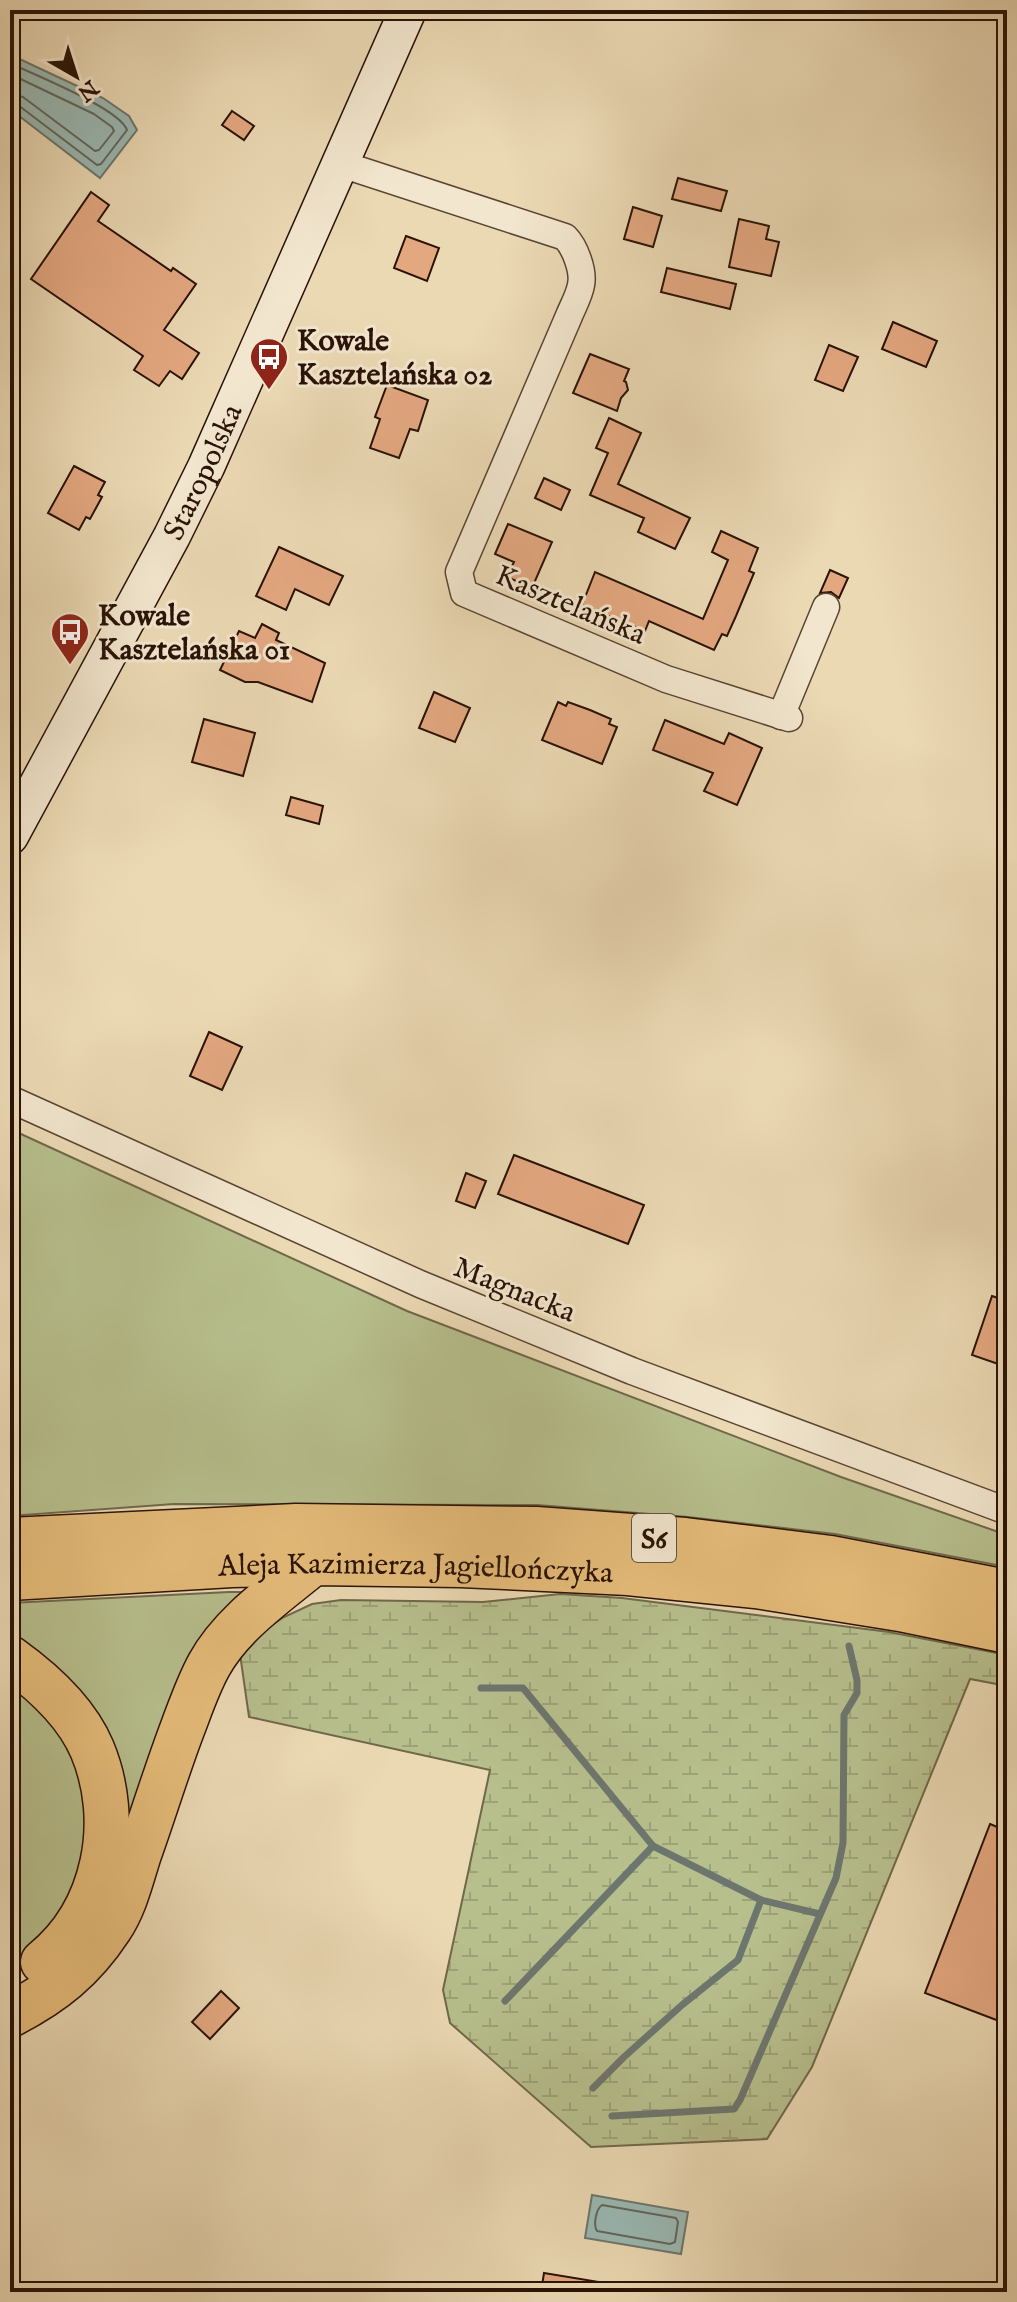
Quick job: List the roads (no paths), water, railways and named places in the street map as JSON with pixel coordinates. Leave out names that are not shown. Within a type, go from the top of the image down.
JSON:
[{"type":"highway","name":"Aleja Kazimierza Jagiellończyka","points":[[10,1540],[296,1526],[536,1529],[685,1540],[831,1558],[1007,1592]]},
{"type":"highway","name":"Aleja Kazimierza Jagiellończyka","points":[[10,1578],[313,1563],[461,1565],[657,1576],[756,1586],[871,1604],[1007,1631]]},
{"type":"highway","points":[[10,2015],[42,1999],[72,1974],[112,1926],[124,1902],[186,1718],[209,1664],[246,1619],[313,1563]]},
{"type":"highway","points":[[10,1658],[39,1679],[70,1714],[91,1746],[104,1785],[108,1824],[103,1863],[91,1897],[74,1929],[29,1973],[10,1982]]},
{"type":"main road","name":"Staropolska","points":[[10,836],[206,467],[408,10]]},
{"type":"street","name":"Kasztelańska","points":[[341,164],[565,237],[572,244],[581,273],[582,283],[569,316],[459,572],[464,593],[666,679],[785,717],[826,607]]},
{"type":"street","name":"Magnacka","points":[[10,1099],[420,1284],[632,1371],[1007,1511]]},
{"type":"water","points":[[11,55],[103,98],[129,116],[137,130],[100,178],[10,109]]},
{"type":"water","points":[[592,2195],[688,2212],[681,2254],[585,2238]]},
{"type":"waterway","points":[[612,2116],[734,2109],[740,2100],[836,1878],[843,1843],[844,1715],[857,1693],[849,1646]]},
{"type":"waterway","points":[[481,1688],[523,1688],[653,1846],[761,1900],[820,1914]]},
{"type":"waterway","points":[[505,2001],[653,1846]]},
{"type":"waterway","points":[[593,2088],[682,2005],[738,1960],[761,1900]]},
{"type":"place","name":"Kowale Kasztelańska 02","points":[[269,391]]},
{"type":"place","name":"Kowale Kasztelańska 01","points":[[70,666]]}]
